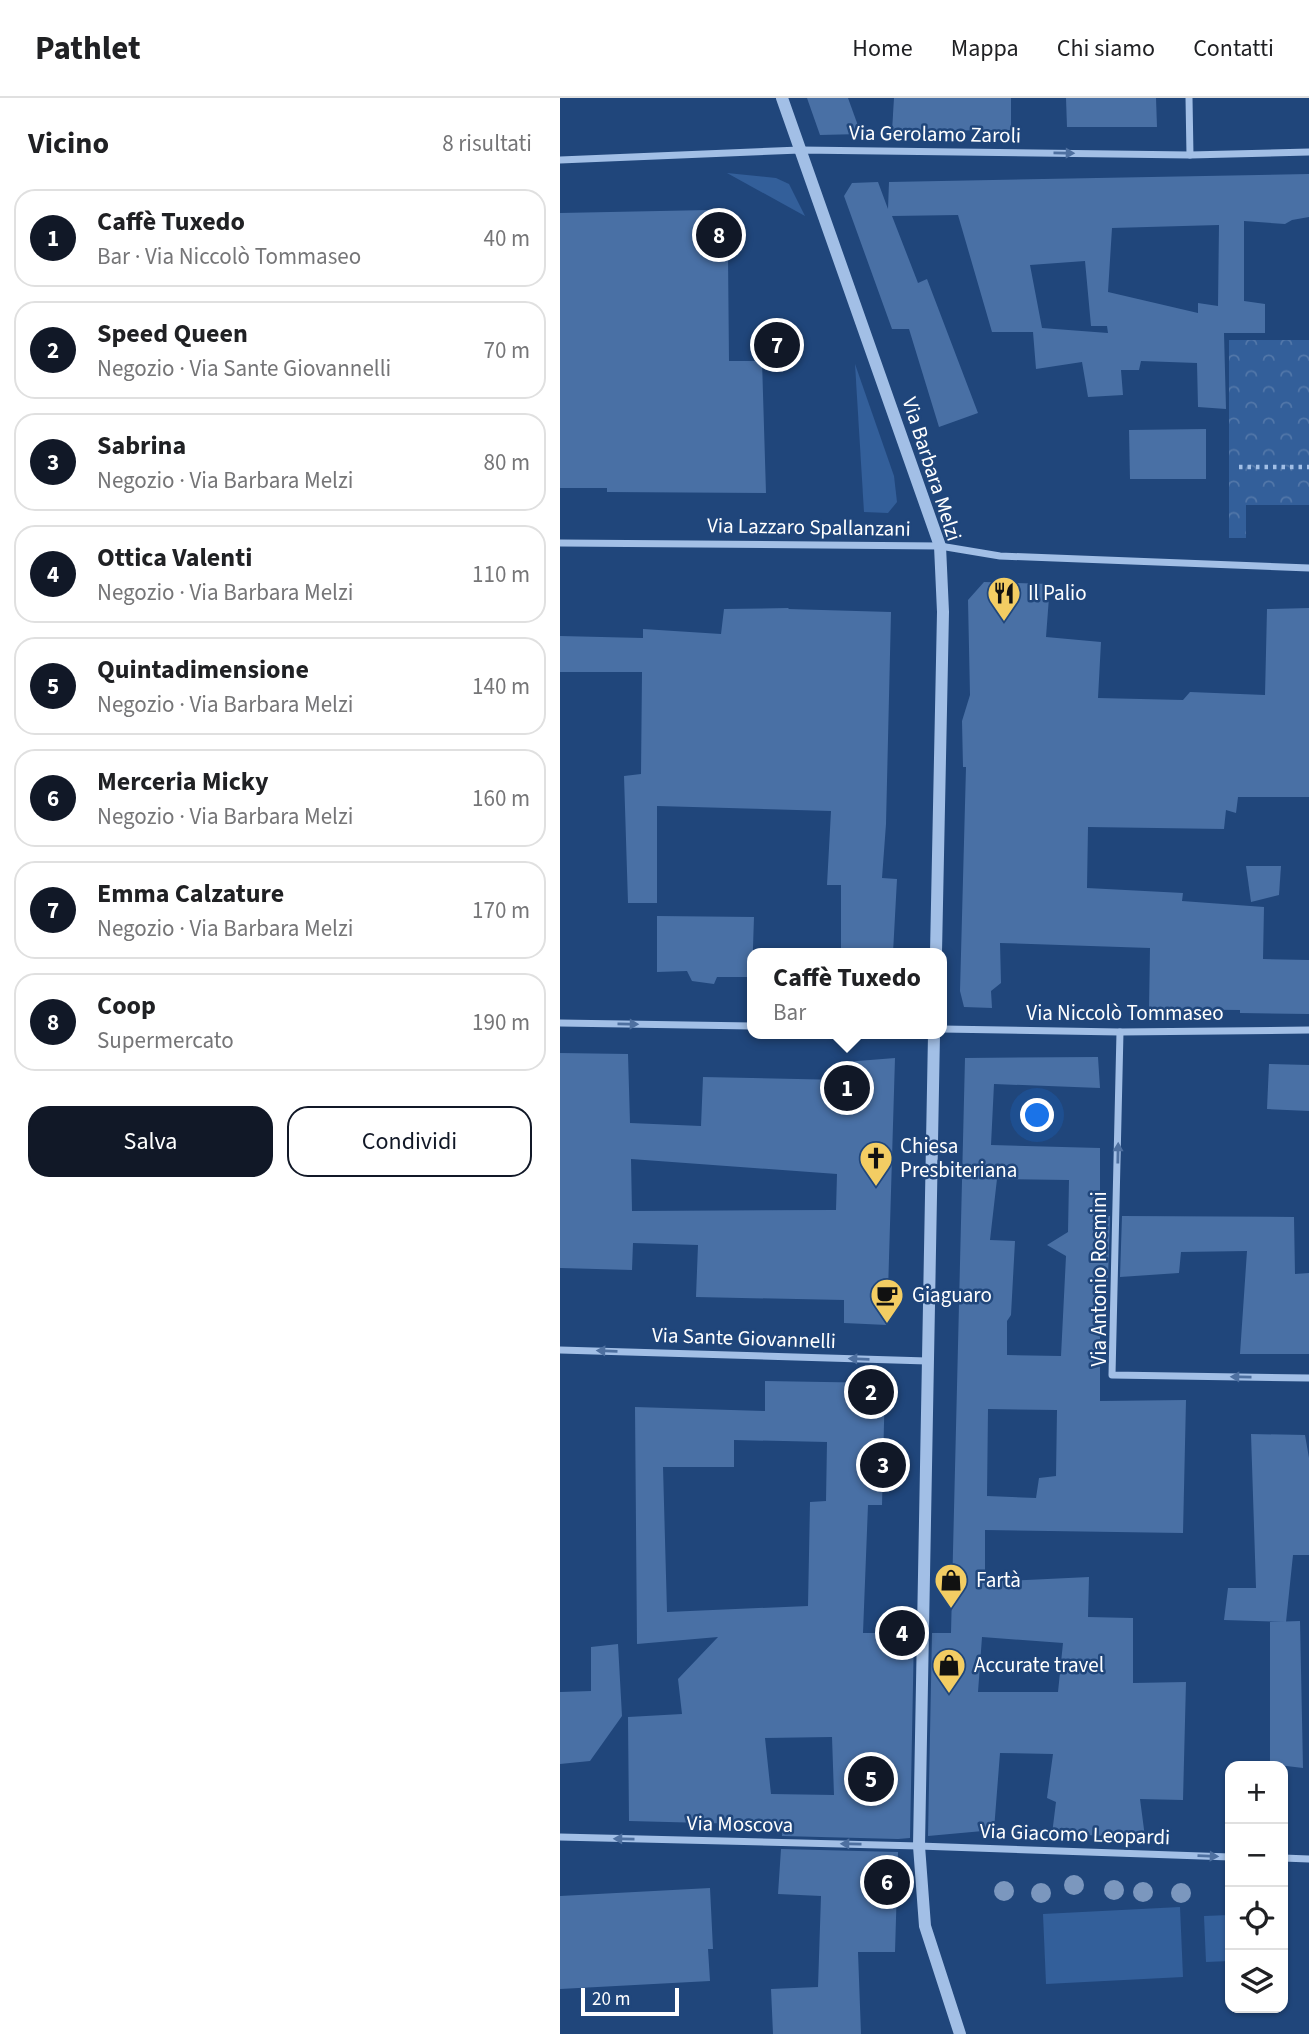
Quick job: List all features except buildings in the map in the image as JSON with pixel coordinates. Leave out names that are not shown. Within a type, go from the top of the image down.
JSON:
[{"type":"street","name":"Via Barbara Melzi","points":[[782,98],[940,546],[943,612],[936,948]]},
{"type":"street","points":[[1189,98],[1190,155]]},
{"type":"street","name":"Via Gerolamo Zaroli","points":[[560,160],[800,150],[1190,155],[1309,152]]},
{"type":"street","name":"Via Lazzaro Spallanzani","points":[[560,543],[940,546],[1000,556],[1309,568]]},
{"type":"street","points":[[560,1023],[747,1026]]},
{"type":"street","name":"Via Niccolò Tommaseo","points":[[947,1029],[1121,1032],[1309,1030]]},
{"type":"street","name":"Via Antonio Rosmini","points":[[1121,1032],[1112,1375],[1309,1378]]},
{"type":"street","points":[[934,1039],[919,1846],[925,1926],[960,2034]]},
{"type":"street","name":"Via Sante Giovannelli","points":[[560,1350],[927,1361]]},
{"type":"street","name":"Via Moscova","points":[[560,1837],[919,1846]]},
{"type":"street","name":"Via Giacomo Leopardi","points":[[919,1846],[1225,1857]]},
{"type":"street","points":[[1288,1858],[1309,1859]]},
{"type":"path","points":[[1239,467],[1309,467]]},
{"type":"green space","points":[[727,173],[776,178],[789,184],[805,216]]},
{"type":"green space","points":[[1229,340],[1309,340],[1309,505],[1246,505],[1246,538],[1229,538]]},
{"type":"green space","points":[[855,364],[894,476],[897,502],[888,513],[864,512]]},
{"type":"green space","points":[[1180,1907],[1183,1977],[1046,1984],[1043,1914]]},
{"type":"green space","points":[[1225,1915],[1225,1961],[1206,1962],[1204,1916]]},
{"type":"place","name":"Coop","points":[[719,235]]},
{"type":"place","name":"Emma Calzature","points":[[777,345]]},
{"type":"place","name":"Il Palio","points":[[1004,623]]},
{"type":"place","name":"Caffè Tuxedo","points":[[847,1088]]},
{"type":"place","name":"Chiesa Presbiteriana","points":[[876,1188]]},
{"type":"place","name":"Giaguaro","points":[[887,1325]]},
{"type":"place","name":"Speed Queen","points":[[871,1392]]},
{"type":"place","name":"Sabrina","points":[[883,1465]]},
{"type":"place","name":"Fartà","points":[[951,1610]]},
{"type":"place","name":"Ottica Valenti","points":[[902,1633]]},
{"type":"place","name":"Accurate travel","points":[[949,1695]]},
{"type":"place","name":"Quintadimensione","points":[[871,1779]]},
{"type":"place","name":"Merceria Micky","points":[[887,1882]]}]
